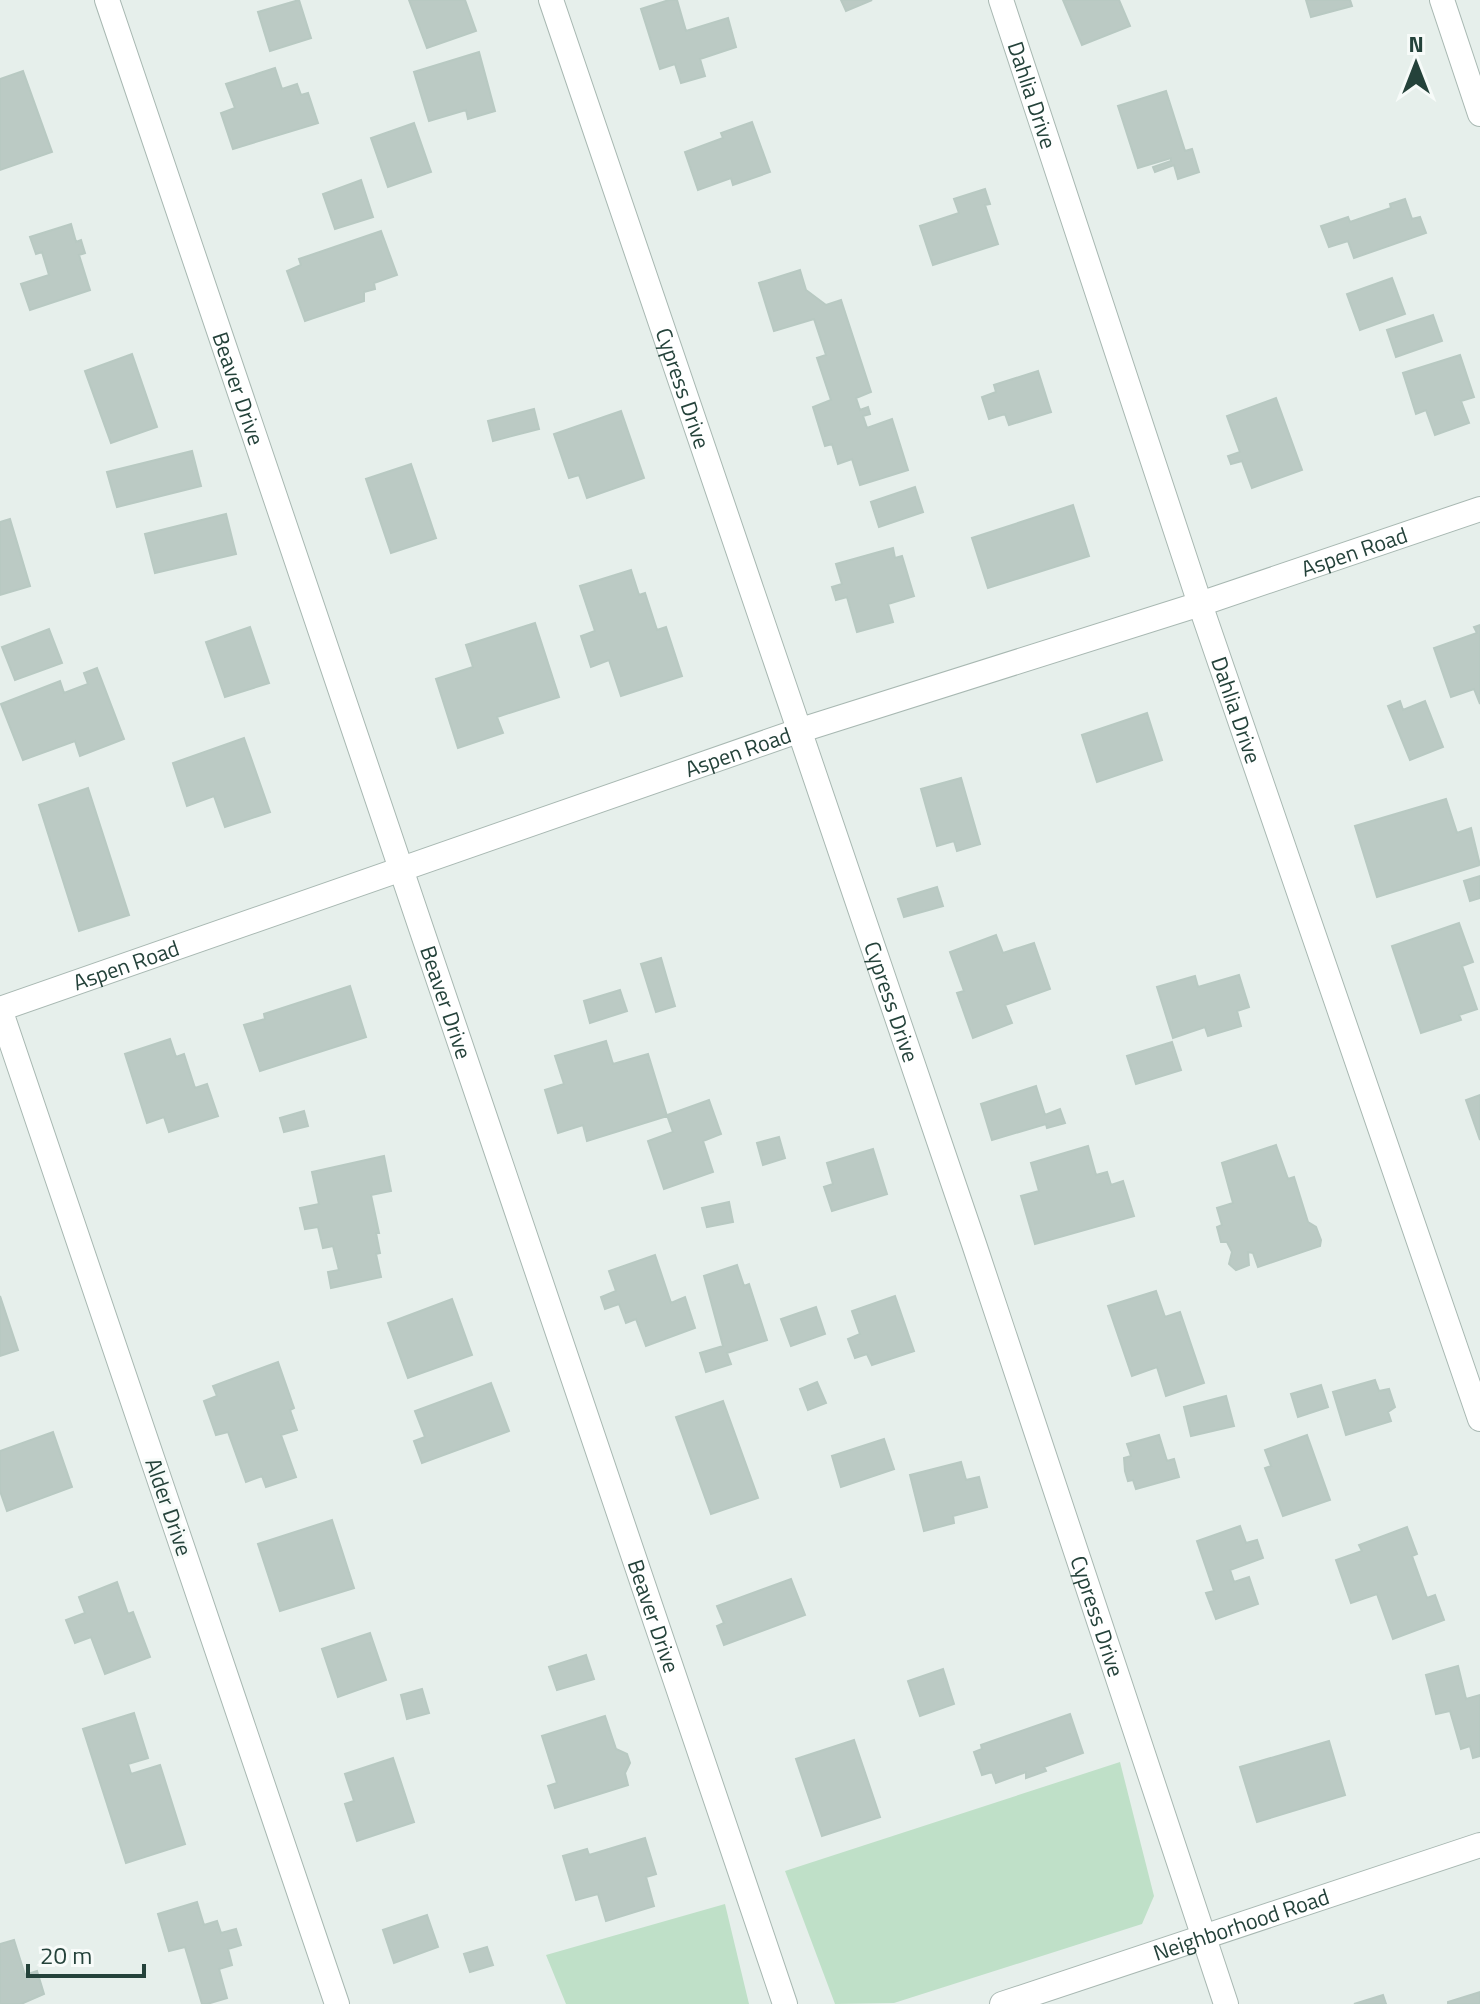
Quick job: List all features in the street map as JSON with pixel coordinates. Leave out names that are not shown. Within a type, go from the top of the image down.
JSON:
[{"type":"street","name":"Beaver Drive","points":[[107,0],[398,869],[785,2004]]},
{"type":"street","name":"Cypress Drive","points":[[551,0],[974,1244],[1226,2004]]},
{"type":"street","name":"Dahlia Drive","points":[[1001,0],[1200,604],[1480,1419]]},
{"type":"street","points":[[1442,0],[1480,114]]},
{"type":"street","name":"Aspen Road","points":[[0,1009],[798,731],[1200,604],[1480,509]]},
{"type":"street","name":"Alder Drive","points":[[0,1009],[337,2004]]},
{"type":"street","name":"Neighborhood Road","points":[[1002,2004],[1480,1845]]},
{"type":"green space","points":[[1120,1762],[1154,1896],[1142,1924],[894,2003],[835,2004],[785,1871]]},
{"type":"green space","points":[[725,1904],[749,2004],[566,2004],[546,1955]]},
{"type":"building","points":[[299,0],[311,38],[270,51],[258,12]]},
{"type":"building","points":[[409,0],[465,0],[476,31],[427,48]]},
{"type":"building","points":[[677,0],[686,31],[728,18],[736,47],[700,59],[705,76],[681,83],[675,64],[660,69],[641,9]]},
{"type":"building","points":[[841,0],[872,0],[846,11]]},
{"type":"building","points":[[1063,0],[1119,0],[1130,26],[1082,45]]},
{"type":"building","points":[[1306,0],[1350,0],[1352,6],[1311,17]]},
{"type":"building","points":[[479,52],[495,111],[468,119],[466,110],[429,121],[414,72]]},
{"type":"building","points":[[275,68],[282,89],[297,84],[301,95],[308,93],[318,123],[233,149],[221,113],[235,108],[226,84]]},
{"type":"building","points":[[23,71],[52,152],[0,170],[0,79]]},
{"type":"building","points":[[1166,91],[1185,151],[1192,149],[1199,172],[1178,179],[1174,165],[1155,172],[1153,167],[1171,161],[1171,158],[1138,168],[1118,106]]},
{"type":"building","points":[[752,122],[770,172],[733,185],[731,178],[698,190],[685,152],[723,138],[721,133]]},
{"type":"building","points":[[414,123],[431,172],[388,187],[371,138]]},
{"type":"building","points":[[361,180],[373,217],[335,229],[323,194]]},
{"type":"building","points":[[985,189],[990,204],[985,205],[998,244],[933,265],[920,226],[959,213],[954,199]]},
{"type":"building","points":[[1405,199],[1412,219],[1420,217],[1426,233],[1354,258],[1348,241],[1329,247],[1321,226],[1348,217],[1350,222],[1391,208],[1390,204]]},
{"type":"building","points":[[71,224],[76,242],[81,240],[85,253],[79,255],[90,290],[30,310],[21,284],[49,275],[42,252],[36,254],[30,237]]},
{"type":"building","points":[[381,231],[397,275],[374,283],[375,289],[364,292],[364,301],[305,321],[287,271],[301,265],[299,259]]},
{"type":"building","points":[[800,270],[806,290],[826,305],[841,300],[871,392],[856,398],[860,410],[868,407],[870,414],[863,416],[867,428],[892,419],[908,470],[860,485],[852,459],[838,464],[832,444],[825,446],[813,407],[831,400],[817,358],[826,355],[814,319],[774,331],[759,283]]},
{"type":"building","points":[[1392,278],[1405,314],[1360,330],[1347,294]]},
{"type":"building","points":[[1433,315],[1442,341],[1396,357],[1387,330]]},
{"type":"building","points":[[132,354],[157,427],[111,443],[85,371]]},
{"type":"building","points":[[1460,355],[1474,397],[1461,401],[1469,423],[1435,435],[1426,410],[1416,414],[1403,373]]},
{"type":"building","points":[[1038,371],[1051,412],[1009,425],[1005,414],[989,419],[982,397],[996,392],[994,385]]},
{"type":"building","points":[[1276,398],[1302,470],[1252,488],[1242,461],[1231,464],[1228,456],[1240,452],[1227,416]]},
{"type":"building","points":[[534,409],[539,429],[493,441],[488,421]]},
{"type":"building","points":[[621,411],[644,478],[587,498],[579,475],[569,478],[554,434]]},
{"type":"building","points":[[192,451],[201,486],[117,507],[107,472]]},
{"type":"building","points":[[411,464],[436,538],[391,553],[366,479]]},
{"type":"building","points":[[915,487],[923,512],[879,527],[871,502]]},
{"type":"building","points":[[1073,505],[1089,556],[988,588],[972,538]]},
{"type":"building","points":[[226,514],[236,554],[155,573],[145,534]]},
{"type":"building","points":[[10,519],[30,586],[0,595],[0,522]]},
{"type":"building","points":[[893,548],[895,558],[902,556],[914,596],[888,604],[893,622],[857,632],[847,597],[836,600],[832,587],[842,584],[836,564]]},
{"type":"building","points":[[631,570],[639,595],[645,593],[657,630],[666,627],[682,676],[621,696],[609,660],[591,667],[581,636],[595,631],[580,586]]},
{"type":"building","points":[[535,623],[559,697],[497,717],[503,733],[458,748],[436,679],[473,667],[466,645]]},
{"type":"building","points":[[1480,625],[1480,704],[1474,689],[1451,697],[1434,648],[1477,633],[1474,627]]},
{"type":"building","points":[[250,627],[269,683],[225,697],[206,642]]},
{"type":"building","points":[[49,629],[62,663],[15,680],[2,647]]},
{"type":"building","points":[[97,668],[124,739],[80,756],[75,741],[23,760],[1,704],[60,681],[64,693],[88,684],[84,673]]},
{"type":"building","points":[[1400,701],[1403,710],[1425,701],[1443,747],[1410,760],[1388,706]]},
{"type":"building","points":[[1147,713],[1162,760],[1097,782],[1082,735]]},
{"type":"building","points":[[244,738],[270,812],[225,827],[214,796],[187,806],[173,763]]},
{"type":"building","points":[[961,778],[980,844],[957,851],[954,841],[937,846],[921,789]]},
{"type":"building","points":[[88,788],[129,915],[79,931],[39,805]]},
{"type":"building","points":[[1446,799],[1457,833],[1471,828],[1480,865],[1377,897],[1355,826]]},
{"type":"building","points":[[1480,876],[1480,898],[1470,901],[1464,881]]},
{"type":"building","points":[[937,887],[943,906],[904,917],[898,899]]},
{"type":"building","points":[[1459,923],[1473,962],[1462,966],[1477,1009],[1459,1015],[1461,1020],[1421,1033],[1392,946]]},
{"type":"building","points":[[996,935],[1003,953],[1034,943],[1050,989],[1005,1005],[1012,1023],[973,1038],[957,993],[964,991],[950,952]]},
{"type":"building","points":[[661,958],[675,1006],[656,1012],[641,964]]},
{"type":"building","points":[[1239,975],[1249,1007],[1237,1011],[1241,1026],[1208,1036],[1205,1027],[1173,1038],[1157,987],[1195,976],[1198,987]]},
{"type":"building","points":[[350,986],[366,1037],[260,1071],[244,1025],[265,1019],[264,1014]]},
{"type":"building","points":[[620,990],[627,1011],[590,1023],[584,1001]]},
{"type":"building","points":[[170,1039],[176,1057],[184,1054],[195,1088],[207,1084],[218,1116],[169,1132],[164,1117],[147,1123],[125,1054]]},
{"type":"building","points":[[606,1041],[613,1064],[648,1054],[667,1116],[587,1141],[583,1125],[558,1133],[545,1090],[564,1084],[555,1056]]},
{"type":"building","points":[[1172,1042],[1181,1070],[1136,1084],[1127,1056]]},
{"type":"building","points":[[1036,1086],[1045,1115],[1060,1109],[1065,1123],[1047,1128],[1046,1124],[992,1140],[981,1104]]},
{"type":"building","points":[[1480,1095],[1480,1140],[1466,1100]]},
{"type":"building","points":[[709,1100],[721,1134],[703,1141],[713,1172],[664,1189],[648,1141],[673,1132],[667,1115]]},
{"type":"building","points":[[304,1111],[308,1126],[284,1132],[280,1118]]},
{"type":"building","points":[[779,1137],[785,1158],[763,1165],[757,1143]]},
{"type":"building","points":[[1276,1145],[1288,1179],[1294,1177],[1308,1222],[1316,1227],[1320,1246],[1258,1267],[1253,1253],[1248,1252],[1249,1265],[1236,1270],[1229,1264],[1232,1252],[1227,1242],[1221,1242],[1217,1227],[1222,1225],[1217,1208],[1233,1203],[1222,1163]]},
{"type":"building","points":[[1088,1146],[1096,1175],[1107,1172],[1111,1185],[1123,1181],[1134,1216],[1035,1244],[1021,1196],[1039,1191],[1031,1163]]},
{"type":"building","points":[[873,1149],[887,1194],[832,1211],[824,1187],[833,1184],[827,1163]]},
{"type":"building","points":[[384,1156],[391,1191],[371,1195],[379,1233],[376,1233],[380,1253],[376,1254],[381,1277],[331,1288],[328,1272],[339,1270],[333,1246],[323,1248],[318,1227],[305,1229],[300,1208],[319,1204],[312,1172]]},
{"type":"building","points":[[729,1202],[733,1222],[707,1227],[702,1208]]},
{"type":"building","points":[[655,1255],[671,1303],[685,1297],[695,1328],[646,1346],[636,1319],[626,1323],[619,1304],[605,1309],[601,1297],[616,1291],[609,1271]]},
{"type":"building","points":[[737,1265],[744,1286],[749,1284],[767,1340],[727,1353],[731,1364],[706,1372],[700,1353],[723,1346],[704,1276]]},
{"type":"building","points":[[1156,1291],[1165,1317],[1180,1312],[1204,1383],[1166,1396],[1157,1367],[1132,1376],[1108,1306]]},
{"type":"building","points":[[0,1296],[18,1350],[0,1356]]},
{"type":"building","points":[[895,1296],[914,1351],[872,1365],[867,1354],[855,1358],[848,1339],[860,1334],[852,1311]]},
{"type":"building","points":[[452,1299],[472,1355],[408,1378],[388,1323]]},
{"type":"building","points":[[816,1307],[825,1334],[791,1346],[781,1319]]},
{"type":"building","points":[[278,1362],[294,1408],[290,1410],[297,1430],[281,1435],[296,1477],[266,1487],[262,1476],[246,1482],[228,1432],[216,1435],[204,1401],[217,1396],[213,1386]]},
{"type":"building","points":[[1375,1380],[1379,1391],[1389,1389],[1395,1407],[1388,1412],[1391,1421],[1346,1435],[1333,1392]]},
{"type":"building","points":[[817,1382],[826,1403],[808,1410],[800,1389]]},
{"type":"building","points":[[491,1383],[509,1431],[422,1463],[414,1441],[425,1437],[415,1411]]},
{"type":"building","points":[[1321,1385],[1328,1407],[1298,1417],[1291,1394]]},
{"type":"building","points":[[1226,1396],[1234,1426],[1191,1436],[1184,1407]]},
{"type":"building","points":[[723,1401],[758,1498],[711,1514],[676,1417]]},
{"type":"building","points":[[53,1432],[72,1487],[7,1511],[0,1491],[0,1451]]},
{"type":"building","points":[[1159,1435],[1167,1461],[1174,1459],[1179,1477],[1136,1489],[1133,1480],[1128,1481],[1125,1471],[1124,1458],[1131,1456],[1127,1444]]},
{"type":"building","points":[[1307,1435],[1330,1500],[1283,1516],[1265,1468],[1271,1466],[1265,1450]]},
{"type":"building","points":[[884,1439],[894,1469],[841,1487],[832,1456]]},
{"type":"building","points":[[961,1462],[966,1480],[979,1477],[987,1507],[953,1516],[954,1523],[924,1531],[910,1475]]},
{"type":"building","points":[[332,1520],[354,1588],[280,1611],[258,1544]]},
{"type":"building","points":[[1240,1526],[1246,1543],[1257,1540],[1263,1558],[1230,1570],[1234,1582],[1249,1577],[1258,1604],[1216,1619],[1206,1593],[1214,1591],[1197,1541]]},
{"type":"building","points":[[1407,1527],[1417,1554],[1412,1556],[1427,1598],[1435,1595],[1444,1620],[1393,1639],[1377,1594],[1351,1603],[1336,1560],[1362,1551],[1359,1545]]},
{"type":"building","points":[[791,1579],[805,1615],[724,1645],[717,1626],[724,1623],[717,1606]]},
{"type":"building","points":[[117,1582],[128,1614],[133,1612],[150,1657],[105,1674],[91,1637],[75,1643],[66,1620],[85,1613],[79,1597]]},
{"type":"building","points":[[370,1633],[386,1680],[338,1697],[322,1649]]},
{"type":"building","points":[[586,1655],[594,1679],[557,1690],[549,1667]]},
{"type":"building","points":[[1458,1666],[1466,1699],[1480,1695],[1480,1756],[1473,1758],[1470,1746],[1461,1749],[1450,1711],[1436,1714],[1426,1675]]},
{"type":"building","points":[[943,1669],[954,1704],[920,1716],[908,1681]]},
{"type":"building","points":[[422,1689],[429,1713],[407,1719],[401,1695]]},
{"type":"building","points":[[134,1713],[148,1758],[128,1764],[131,1774],[160,1765],[185,1844],[126,1863],[83,1729]]},
{"type":"building","points":[[1070,1714],[1083,1753],[1044,1767],[1046,1771],[1026,1778],[1026,1772],[996,1783],[992,1772],[982,1775],[974,1752],[982,1749],[981,1745]]},
{"type":"building","points":[[605,1716],[616,1749],[627,1754],[630,1763],[625,1773],[628,1785],[555,1808],[548,1786],[557,1783],[542,1736]]},
{"type":"building","points":[[854,1740],[880,1817],[822,1836],[796,1759]]},
{"type":"building","points":[[1329,1741],[1345,1795],[1257,1822],[1240,1767]]},
{"type":"building","points":[[393,1758],[414,1822],[357,1841],[345,1804],[354,1801],[345,1774]]},
{"type":"building","points":[[645,1838],[656,1874],[646,1877],[654,1906],[606,1921],[598,1894],[576,1900],[563,1856],[587,1849],[589,1855]]},
{"type":"building","points":[[197,1902],[204,1925],[217,1921],[221,1933],[236,1929],[241,1945],[228,1949],[232,1965],[219,1969],[227,1998],[207,2004],[202,2004],[185,1947],[169,1951],[158,1914]]},
{"type":"building","points":[[427,1915],[438,1947],[394,1963],[383,1930]]},
{"type":"building","points":[[14,1940],[25,1975],[37,1971],[44,1994],[21,2004],[0,2004],[0,1944]]},
{"type":"building","points":[[487,1947],[493,1965],[470,1972],[464,1954]]},
{"type":"building","points":[[1480,1992],[1480,2004],[1448,2004],[1448,2002]]},
{"type":"building","points":[[1383,1995],[1386,2004],[1354,2004]]}]
